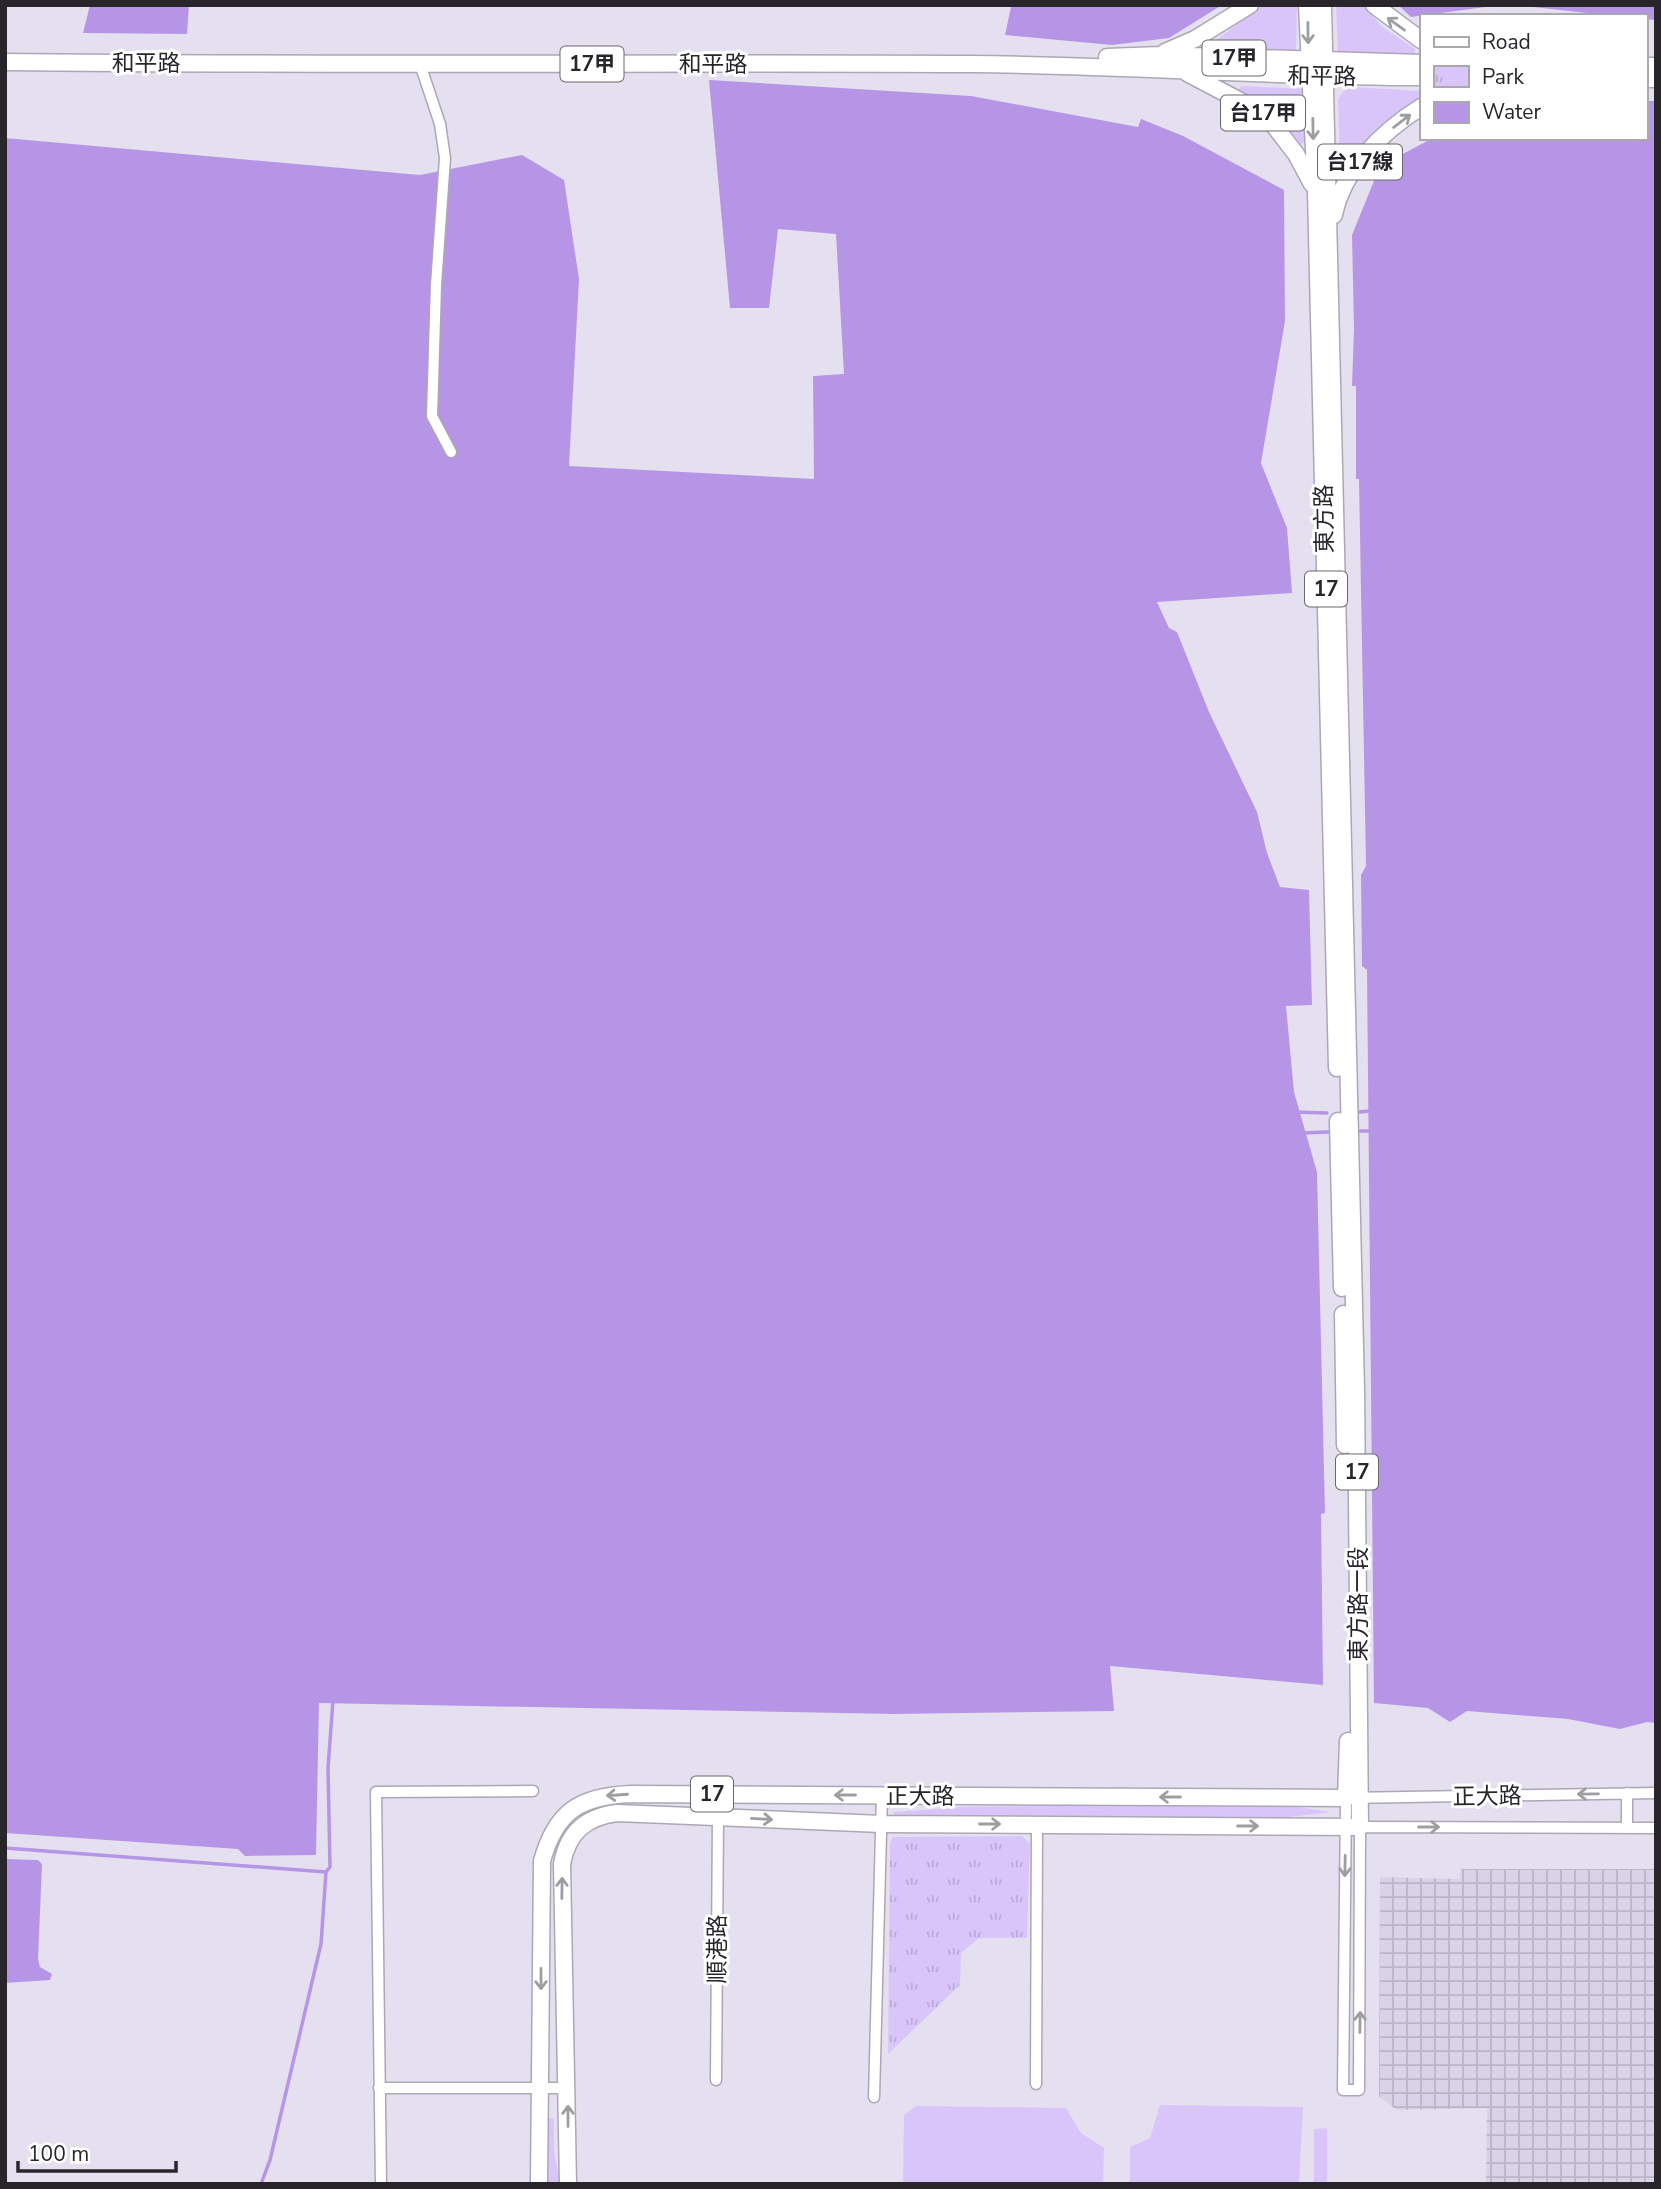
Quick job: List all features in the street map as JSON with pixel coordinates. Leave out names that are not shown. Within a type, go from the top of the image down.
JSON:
[{"type":"main road","points":[[1160,55],[1195,39],[1250,5]]},
{"type":"main road","name":"東方路","points":[[1307,5],[1318,69],[1329,238],[1344,1117]]},
{"type":"main road","name":"東方路","points":[[1323,5],[1318,69],[1316,192],[1344,1117]]},
{"type":"main road","points":[[1374,5],[1420,39]]},
{"type":"main road","name":"和平路","points":[[5,52],[1082,58],[1160,55],[1420,76]]},
{"type":"main road","name":"和平路","points":[[5,62],[977,64],[1178,69],[1318,69],[1420,63]]},
{"type":"main road","name":"台17甲","points":[[1178,69],[1228,92],[1265,114],[1296,154],[1316,192]]},
{"type":"main road","name":"台17線","points":[[1329,238],[1335,207],[1353,172],[1383,136],[1420,108]]},
{"type":"main road","name":"東方路一段","points":[[1344,1117],[1348,1614],[1353,1827]]},
{"type":"main road","name":"正大路","points":[[539,2184],[542,1861],[548,1841],[559,1821],[591,1798],[609,1795],[882,1795],[1353,1798]]},
{"type":"main road","name":"正大路","points":[[568,2184],[562,1864],[567,1844],[584,1823],[609,1814],[882,1824],[1353,1827]]},
{"type":"street","points":[[420,64],[440,124],[445,158],[436,285],[432,416],[451,452]]},
{"type":"street","points":[[381,2184],[376,1792],[533,1791]]},
{"type":"street","points":[[1626,1793],[1627,1828]]},
{"type":"street","name":"正大路","points":[[1353,1798],[1656,1793]]},
{"type":"street","points":[[874,2097],[882,1795]]},
{"type":"street","name":"順港路","points":[[716,2080],[718,1817]]},
{"type":"street","points":[[1036,2084],[1037,1825]]},
{"type":"street","name":"正大路","points":[[1353,1827],[1656,1828]]},
{"type":"street","name":"東方路一段","points":[[1353,1827],[1359,2090],[1343,2091],[1353,1827]]},
{"type":"street","points":[[379,2088],[568,2088]]},
{"type":"shaded area","points":[[1461,1869],[1656,1869],[1656,2184],[1486,2184],[1487,2108],[1397,2110],[1379,2097],[1380,1877],[1460,1879]]},
{"type":"green space","points":[[1262,5],[1297,5],[1296,55],[1208,51],[1217,40]]},
{"type":"green space","points":[[1336,5],[1363,5],[1381,26],[1415,49],[1414,58],[1338,56]]},
{"type":"green space","points":[[1241,86],[1305,89],[1306,141],[1300,145],[1271,115],[1237,91]]},
{"type":"green space","points":[[1351,87],[1420,91],[1420,102],[1348,164],[1340,162],[1338,99]]},
{"type":"green space","points":[[1271,1803],[1331,1812],[1263,1820],[894,1817],[894,1812],[963,1807]]},
{"type":"green space","points":[[1022,1836],[1030,1844],[1027,1938],[979,1938],[961,1953],[960,1985],[888,2054],[890,1843],[893,1837]]},
{"type":"green space","points":[[1160,2105],[1303,2107],[1299,2184],[1130,2184],[1130,2147],[1150,2138]]},
{"type":"green space","points":[[916,2106],[1066,2108],[1081,2133],[1104,2148],[1103,2184],[903,2184],[904,2115]]},
{"type":"green space","points":[[549,2118],[554,2119],[554,2151],[560,2184],[544,2184]]},
{"type":"green space","points":[[1327,2128],[1327,2184],[1314,2184],[1314,2129]]},
{"type":"water","points":[[90,5],[189,5],[187,34],[83,33]]},
{"type":"water","points":[[1222,5],[1169,38],[1112,45],[1005,35],[1011,7]]},
{"type":"water","points":[[1398,5],[1500,5],[1420,14],[1411,17]]},
{"type":"water","points":[[1514,5],[1656,5],[1656,20],[1647,19],[1647,14],[1596,14]]},
{"type":"water","points":[[709,80],[971,96],[1138,127],[1141,119],[1183,136],[1284,190],[1285,321],[1261,463],[1287,528],[1292,593],[1157,602],[1169,628],[1177,632],[1209,712],[1257,812],[1267,853],[1280,887],[1309,890],[1312,1005],[1286,1006],[1294,1092],[1317,1172],[1325,1513],[1321,1514],[1323,1685],[1110,1666],[1114,1711],[894,1714],[319,1703],[316,1855],[245,1856],[238,1849],[5,1833],[5,138],[420,175],[522,155],[564,180],[579,279],[569,466],[814,479],[813,376],[844,374],[836,234],[778,229],[769,308],[730,308]]},
{"type":"water","points":[[1647,101],[1656,101],[1656,1723],[1647,1722],[1620,1729],[1568,1719],[1467,1711],[1450,1722],[1428,1708],[1374,1703],[1367,970],[1362,966],[1361,875],[1366,866],[1359,479],[1356,479],[1356,386],[1352,386],[1352,235],[1380,166],[1429,140],[1647,140]]},
{"type":"water","points":[[5,1859],[38,1860],[42,1864],[38,1959],[40,1967],[52,1974],[50,1980],[5,1983]]},
{"type":"waterway","points":[[1359,1112],[1370,1111]]},
{"type":"waterway","points":[[1296,1112],[1327,1113]]},
{"type":"waterway","points":[[1359,1131],[1371,1131]]},
{"type":"waterway","points":[[1301,1133],[1328,1132]]},
{"type":"waterway","points":[[261,2184],[270,2160],[321,1944],[326,1872],[330,1867],[328,1768],[333,1700]]},
{"type":"waterway","points":[[5,1848],[326,1872]]}]
